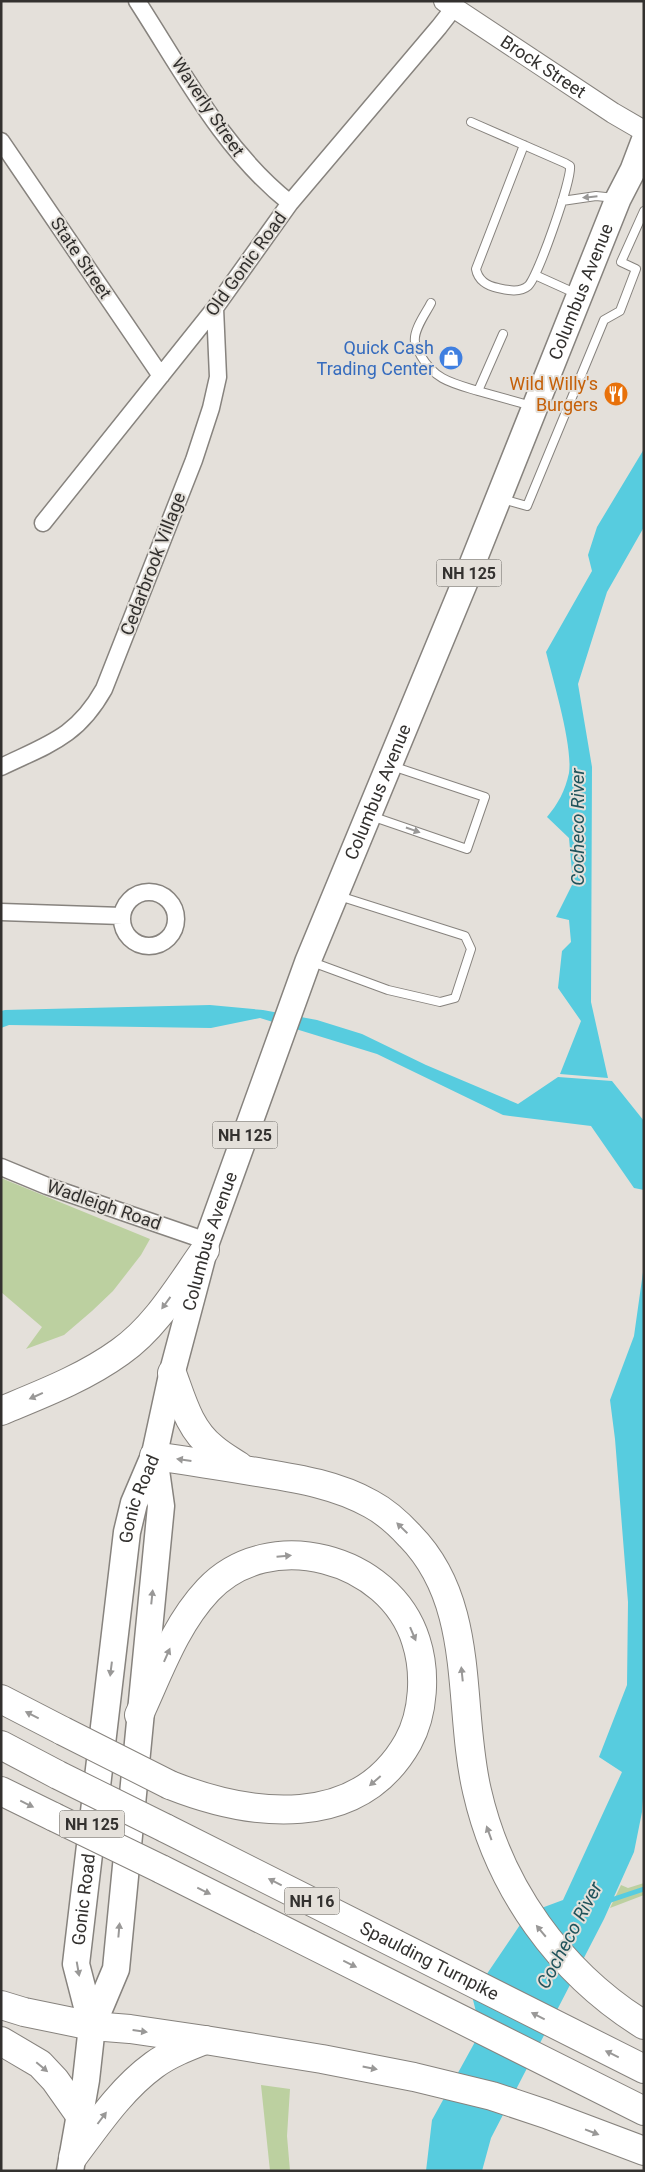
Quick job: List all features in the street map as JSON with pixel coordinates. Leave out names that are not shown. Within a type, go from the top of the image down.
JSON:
[{"type":"highway","points":[[1,1411],[66,1383],[122,1351],[152,1322],[206,1246]]},
{"type":"highway","points":[[172,1372],[187,1414],[195,1429],[212,1448],[244,1470]]},
{"type":"highway","points":[[154,1456],[308,1481],[345,1491],[373,1504],[399,1523],[425,1552],[449,1596],[456,1621],[470,1754],[477,1791],[489,1832],[508,1878],[536,1926],[598,1993],[644,2025]]},
{"type":"highway","name":"Gonic Road","points":[[71,2164],[92,2026],[116,1969],[139,1715],[161,1506],[154,1456]]},
{"type":"highway","name":"Gonic Road","points":[[92,2026],[76,1964],[126,1532],[134,1503],[154,1456]]},
{"type":"highway","points":[[1,1699],[170,1785],[198,1796],[259,1809],[287,1810],[318,1807],[348,1799],[370,1786],[388,1770],[402,1753],[414,1731],[420,1708],[421,1662],[416,1640],[406,1618],[392,1599],[359,1572],[338,1562],[313,1556],[285,1555],[254,1561],[229,1572],[189,1612],[173,1640],[139,1715]]},
{"type":"highway","name":"Spaulding Turnpike","points":[[1,1745],[644,2069]]},
{"type":"highway","name":"NH 16","points":[[1,1791],[644,2111]]},
{"type":"highway","points":[[1,2005],[24,2012],[92,2026],[130,2029],[322,2059],[448,2085],[546,2114],[644,2151]]},
{"type":"highway","points":[[71,2164],[108,2111],[137,2079],[155,2064],[180,2049],[205,2040]]},
{"type":"highway","points":[[1,2041],[40,2064],[55,2080],[79,2114]]},
{"type":"main road","name":"Columbus Avenue","points":[[154,1456],[172,1372],[206,1246],[308,961],[499,498],[618,199],[633,170],[644,141]]},
{"type":"street","name":"Waverly Street","points":[[137,1],[228,141],[250,167],[290,203]]},
{"type":"street","name":"Old Gonic Road","points":[[43,523],[215,308],[290,203],[448,5]]},
{"type":"street","name":"Brock Street","points":[[448,5],[613,113],[644,131]]},
{"type":"street","name":"State Street","points":[[1,141],[161,376]]},
{"type":"street","name":"Cedarbrook Village","points":[[1,767],[64,736],[82,722],[104,688],[194,460],[211,408],[218,377],[215,308]]},
{"type":"street","points":[[1,912],[122,916]]},
{"type":"street","name":"Wadleigh Road","points":[[1,1168],[206,1246]]},
{"type":"lane","points":[[471,122],[524,145],[570,166],[571,172],[562,201],[535,275],[527,286],[515,291],[495,288],[484,283],[476,270],[524,145]]},
{"type":"lane","points":[[562,201],[596,196],[618,199]]},
{"type":"lane","points":[[499,498],[527,506],[604,320],[620,311],[636,269],[621,262],[644,211]]},
{"type":"lane","points":[[535,275],[579,295]]},
{"type":"lane","points":[[431,303],[416,332],[414,341],[428,368],[438,376],[478,391],[536,407]]},
{"type":"lane","points":[[478,391],[502,334]]},
{"type":"lane","points":[[367,815],[468,849],[485,797],[388,765]]},
{"type":"lane","points":[[308,961],[388,990],[440,1002],[455,998],[471,949],[465,936],[334,895]]},
{"type":"green space","points":[[1,1178],[150,1239],[141,1255],[113,1291],[92,1311],[64,1335],[26,1349],[42,1327],[1,1292]]},
{"type":"green space","points":[[644,1883],[644,1895],[610,1908],[621,1885],[628,1888]]},
{"type":"green space","points":[[261,2085],[290,2089],[287,2136],[290,2171],[270,2171]]},
{"type":"water","name":"Cocheco River","points":[[644,449],[644,527],[607,592],[578,684],[592,767],[591,1002],[608,1078],[560,1074],[581,1021],[558,988],[562,951],[571,942],[569,920],[556,917],[573,883],[569,838],[547,817],[558,802],[563,791],[569,773],[569,761],[562,713],[546,652],[592,571],[588,555],[597,527]]},
{"type":"water","points":[[210,1005],[263,1010],[317,1020],[362,1034],[426,1065],[518,1104],[558,1077],[612,1081],[644,1121],[644,1190],[634,1188],[591,1126],[503,1115],[377,1054],[260,1018],[211,1028],[9,1025],[1,1028],[1,1011],[5,1010]]},
{"type":"water","name":"Cocheco River","points":[[644,1265],[644,1785],[642,1812],[634,1852],[604,1919],[491,2138],[482,2171],[426,2171],[432,2120],[481,2031],[472,1996],[528,1913],[563,1900],[622,1772],[599,1757],[627,1685],[628,1602],[615,1439],[610,1400],[634,1336]]},
{"type":"waterway","name":"Cocheco River","points":[[608,1901],[644,1889]]},
{"type":"place","name":"Quick Cash Trading Center","points":[[451,358]]},
{"type":"place","name":"Wild Willy's Burgers","points":[[616,394]]}]
